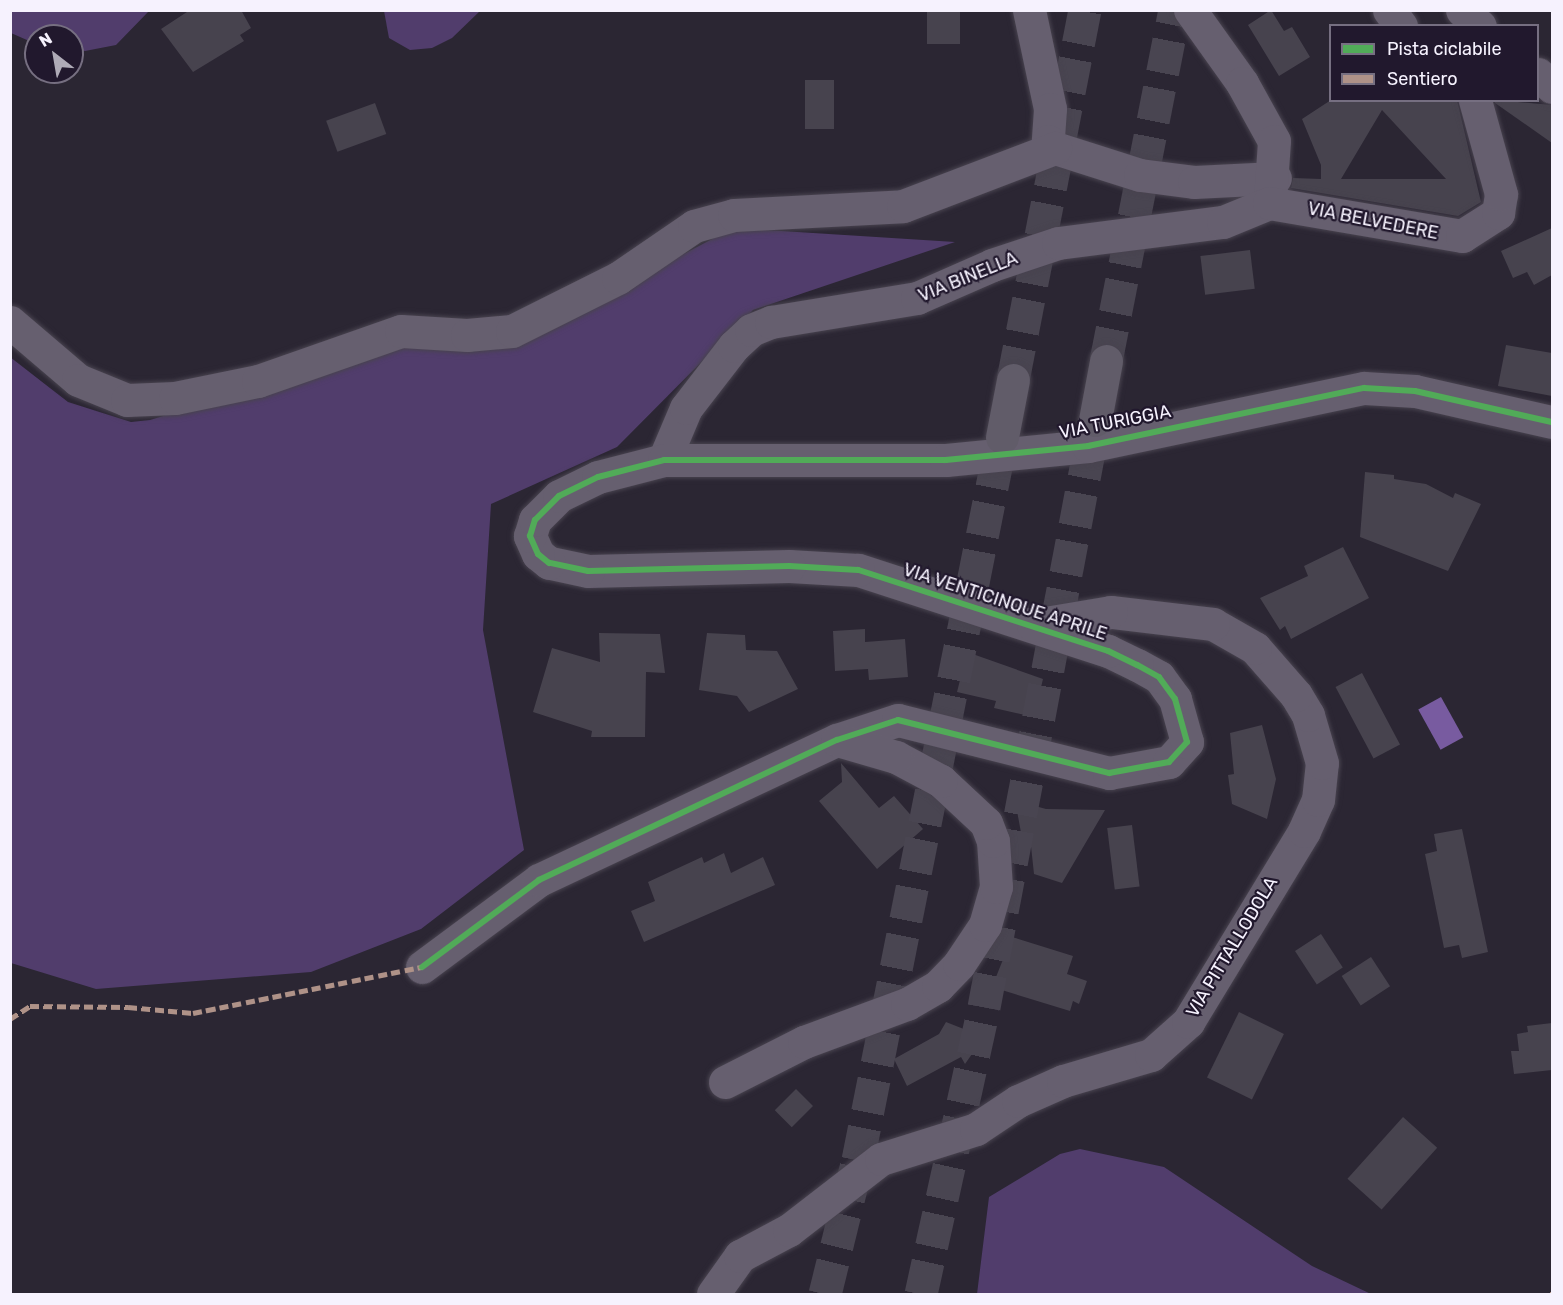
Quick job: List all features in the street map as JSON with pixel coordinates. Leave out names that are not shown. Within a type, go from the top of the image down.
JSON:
[{"type":"highway","points":[[1095,420],[1106,361]]},
{"type":"highway","points":[[1002,436],[1013,380]]},
{"type":"street","points":[[10,322],[78,380],[127,400],[175,398],[258,381],[401,331],[466,335],[512,331],[618,278],[694,226],[734,215],[903,206],[1055,148],[1048,141],[1050,109],[1029,10]]},
{"type":"street","points":[[1190,10],[1242,82],[1274,141],[1272,191]]},
{"type":"street","points":[[1389,10],[1400,24]]},
{"type":"street","points":[[1462,10],[1478,24]]},
{"type":"street","points":[[1539,75],[1552,87]]},
{"type":"street","name":"VIA BELVEDERE","points":[[1055,148],[1140,176],[1272,191],[1437,236],[1462,237],[1481,228],[1498,213],[1501,194],[1476,102]]},
{"type":"street","name":"VIA BINELLA","points":[[664,460],[686,408],[751,330],[771,322],[917,298],[992,265],[1058,243],[1223,222],[1272,191]]},
{"type":"street","name":"VIA TURIGGIA","points":[[664,460],[946,460],[1088,446],[1364,388],[1415,391],[1545,423]]},
{"type":"street","name":"VIA VENTICINQUE APRILE","points":[[422,967],[539,880],[837,740],[898,720],[984,738],[1109,773],[1169,762],[1187,742],[1184,720],[1159,677],[1108,651],[858,570],[789,566],[588,571],[549,563],[538,554],[530,537],[536,520],[559,496],[598,477],[664,460]]},
{"type":"street","name":"VIA PITTALLODOLA","points":[[713,1294],[740,1256],[789,1230],[881,1159],[976,1129],[1018,1101],[1063,1081],[1151,1055],[1188,1022],[1304,831],[1318,800],[1322,763],[1308,715],[1296,695],[1255,648],[1213,624],[1111,612],[1031,625]]},
{"type":"street","points":[[725,1082],[804,1042],[907,1004],[930,990],[959,964],[985,925],[996,887],[993,841],[986,823],[941,781],[896,758],[837,740]]},
{"type":"shaded area","points":[[11,10],[149,11],[116,45],[85,51],[84,24],[24,24],[24,39],[11,33]]},
{"type":"shaded area","points":[[384,10],[480,11],[452,38],[432,48],[410,50],[389,38]]},
{"type":"shaded area","points":[[733,228],[955,242],[753,310],[617,447],[491,504],[483,630],[524,850],[421,929],[311,972],[96,989],[11,963],[10,357],[68,402],[131,422],[150,420],[392,347],[528,336]]},
{"type":"shaded area","points":[[1441,697],[1463,737],[1441,750],[1418,710]]},
{"type":"shaded area","points":[[1080,1149],[1164,1167],[1312,1266],[1371,1294],[977,1294],[989,1197],[1060,1154]]},
{"type":"building","points":[[190,10],[241,10],[251,28],[240,35],[244,41],[193,72],[161,29]]},
{"type":"building","points":[[927,10],[960,10],[960,44],[927,44]]},
{"type":"building","points":[[1271,10],[1284,31],[1292,27],[1310,57],[1279,76],[1248,25]]},
{"type":"building","points":[[805,80],[834,80],[834,129],[805,129]]},
{"type":"building","points":[[1329,101],[1457,102],[1481,202],[1458,216],[1291,188],[1293,178],[1321,179],[1321,165],[1302,119]],"holes":[[[1382,110],[1446,179],[1341,179]]]},
{"type":"building","points":[[375,103],[386,134],[337,152],[326,121]]},
{"type":"building","points":[[1495,103],[1552,105],[1552,143]]},
{"type":"building","points":[[1552,228],[1552,275],[1534,285],[1527,272],[1513,278],[1501,251]]},
{"type":"building","points":[[1250,250],[1255,289],[1205,295],[1200,256]]},
{"type":"building","points":[[1506,345],[1552,353],[1552,396],[1498,386]]},
{"type":"building","points":[[1365,472],[1394,475],[1394,479],[1426,484],[1453,498],[1455,493],[1481,504],[1448,571],[1360,537]]},
{"type":"building","points":[[1343,547],[1369,598],[1291,639],[1285,626],[1280,630],[1260,598],[1308,576],[1304,566]]},
{"type":"building","points":[[865,629],[865,642],[905,639],[908,677],[869,680],[868,669],[835,671],[833,631]]},
{"type":"building","points":[[599,633],[660,634],[665,673],[646,672],[645,737],[591,737],[592,731],[533,712],[552,648],[600,662]]},
{"type":"building","points":[[707,633],[745,635],[746,650],[777,651],[798,689],[749,712],[737,696],[699,690]]},
{"type":"building","points":[[967,652],[1043,679],[1034,717],[994,708],[996,701],[957,692]]},
{"type":"building","points":[[1362,673],[1400,745],[1374,759],[1336,687]]},
{"type":"building","points":[[1262,725],[1276,779],[1267,819],[1232,804],[1228,775],[1234,774],[1230,733]]},
{"type":"building","points":[[841,763],[879,808],[894,796],[923,829],[877,869],[819,801],[842,782]]},
{"type":"building","points":[[1028,804],[1046,809],[1105,810],[1062,883],[1034,874],[1030,837],[1022,838],[1017,811]]},
{"type":"building","points":[[1132,825],[1140,887],[1115,890],[1107,828]]},
{"type":"building","points":[[1462,829],[1488,952],[1462,958],[1459,945],[1444,948],[1425,854],[1437,851],[1434,834]]},
{"type":"building","points":[[724,853],[731,873],[763,857],[775,885],[644,942],[631,911],[655,901],[648,882],[702,857],[704,863]]},
{"type":"building","points":[[1321,934],[1343,968],[1317,984],[1295,951]]},
{"type":"building","points":[[1012,937],[1073,956],[1067,974],[1087,981],[1079,1004],[1073,1001],[1070,1011],[992,987]]},
{"type":"building","points":[[1371,957],[1390,986],[1361,1005],[1342,976]]},
{"type":"building","points":[[1239,1012],[1284,1034],[1252,1100],[1207,1078]]},
{"type":"building","points":[[946,1022],[984,1037],[965,1064],[961,1057],[907,1086],[894,1059],[939,1034]]},
{"type":"building","points":[[1552,1023],[1552,1070],[1514,1074],[1511,1051],[1519,1051],[1517,1034],[1528,1032],[1527,1026]]},
{"type":"building","points":[[796,1089],[813,1106],[792,1127],[775,1110]]},
{"type":"building","points":[[1403,1117],[1437,1148],[1382,1209],[1347,1179]]},
{"type":"tunnel","points":[[1013,380],[1085,10]]},
{"type":"tunnel","points":[[1106,361],[1175,10]]},
{"type":"tunnel","points":[[921,1294],[984,1007],[1095,420]]},
{"type":"tunnel","points":[[825,1294],[858,1160],[1002,437]]},
{"type":"marked path","points":[[10,1019],[30,1006],[128,1007],[193,1013],[422,967]]},
{"type":"cycle path","points":[[422,967],[539,880],[837,740],[898,720],[1109,773],[1169,762],[1187,742],[1175,699],[1159,677],[1137,665],[1108,651],[858,570],[789,566],[588,571],[549,563],[538,554],[530,536],[535,520],[559,496],[598,477],[664,460],[946,460],[1088,446],[1364,388],[1415,391],[1552,422]]}]
